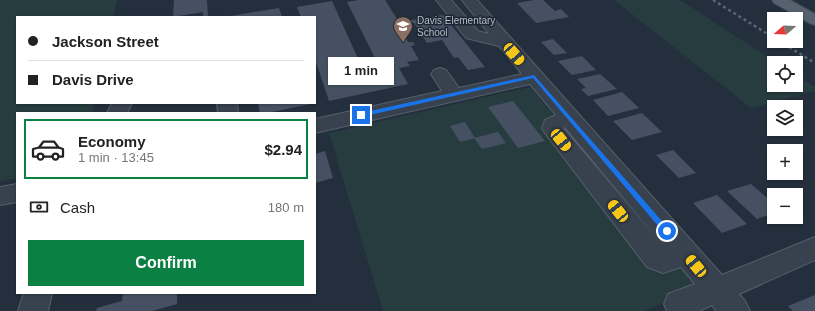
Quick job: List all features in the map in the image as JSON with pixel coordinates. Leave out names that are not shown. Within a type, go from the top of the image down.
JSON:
[{"type":"main road","points":[[779,0],[811,15]]},
{"type":"street","points":[[443,0],[472,36],[505,42]]},
{"type":"street","points":[[469,0],[569,117],[552,124],[552,128],[656,259],[663,261],[686,254],[735,311]]},
{"type":"street","points":[[440,74],[454,95]]},
{"type":"street","points":[[316,126],[534,76]]},
{"type":"street","points":[[0,196],[16,193]]},
{"type":"street","points":[[684,311],[678,304],[717,290],[815,248]]},
{"type":"street","points":[[33,311],[38,294]]},
{"type":"green space","points":[[0,0],[117,0],[113,16],[16,16],[16,104],[94,104],[92,112],[16,112],[16,178],[0,182]]},
{"type":"green space","points":[[614,0],[680,0],[767,57],[767,92],[803,92],[803,79],[815,87],[815,91],[781,100],[767,100],[767,104],[751,108]]},
{"type":"green space","points":[[530,87],[699,289],[644,311],[383,311],[329,133]]},
{"type":"building","points":[[174,0],[207,0],[208,16],[203,16],[203,12],[173,16]]},
{"type":"building","points":[[358,0],[385,0],[399,22],[443,15],[485,67],[468,70],[458,57],[454,58],[442,40],[427,43],[414,23],[401,25],[402,28],[400,28],[408,42],[413,42],[415,45],[411,46],[419,60],[407,62],[410,66],[399,68],[408,84],[329,101],[316,62],[316,16],[301,16],[297,7],[332,1],[360,63],[376,60],[347,2]]},
{"type":"building","points":[[543,0],[555,11],[561,9],[569,17],[536,23],[517,3]]},
{"type":"building","points":[[279,8],[282,16],[230,16]]},
{"type":"building","points":[[553,39],[567,53],[554,55],[541,42]]},
{"type":"building","points":[[582,56],[596,70],[572,75],[558,61]]},
{"type":"building","points":[[600,74],[617,89],[588,96],[581,89],[586,88],[577,79]]},
{"type":"building","points":[[622,92],[639,108],[608,116],[593,100]]},
{"type":"building","points":[[513,101],[545,141],[518,148],[488,107]]},
{"type":"building","points":[[258,104],[311,104],[272,112],[260,112]]},
{"type":"building","points":[[642,113],[662,132],[632,140],[613,121]]},
{"type":"building","points":[[465,122],[475,138],[460,142],[450,126]]},
{"type":"building","points":[[498,132],[506,143],[482,149],[474,138]]},
{"type":"building","points":[[673,150],[696,173],[679,178],[656,155]]},
{"type":"building","points":[[325,151],[333,178],[316,183],[316,154]]},
{"type":"building","points":[[751,184],[767,198],[767,215],[757,219],[727,191]]},
{"type":"building","points":[[717,195],[747,224],[722,233],[693,203]]},
{"type":"building","points":[[123,294],[177,294],[177,304],[152,311],[96,311],[97,308],[122,301]]},
{"type":"building","points":[[815,295],[815,311],[793,311],[788,306]]},
{"type":"railway","points":[[713,0],[767,34]]},
{"type":"railway","points":[[790,48],[815,63]]},
{"type":"place","name":"Davis Elementary School","points":[[403,43]]},
{"type":"route","points":[[361,115],[534,76],[667,231]]}]
